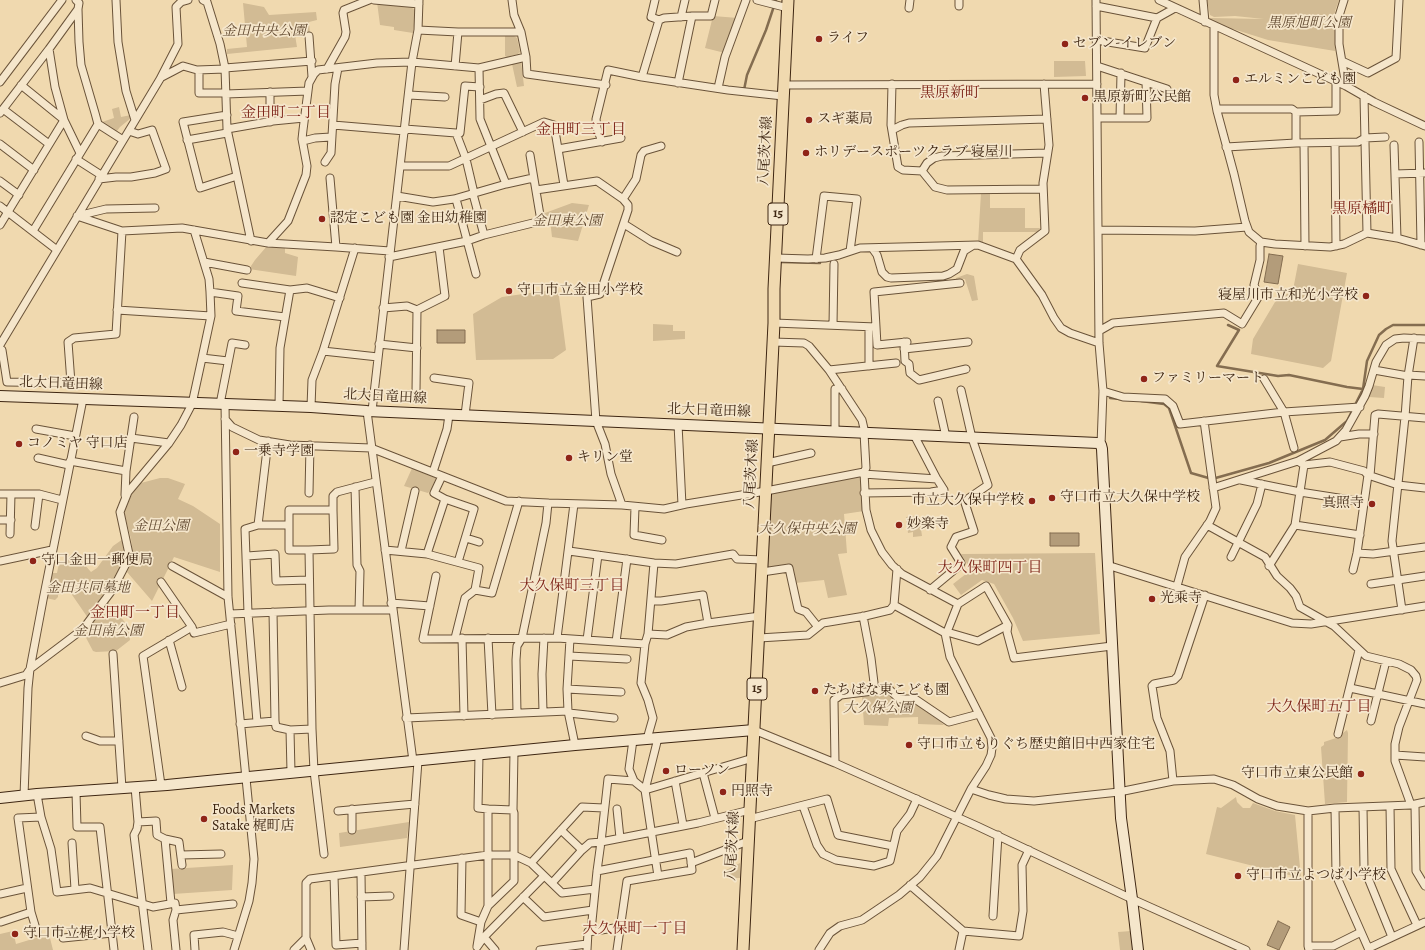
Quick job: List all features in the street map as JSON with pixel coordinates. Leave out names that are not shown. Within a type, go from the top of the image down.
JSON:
[{"type":"main road","name":"八尾茨木線","points":[[743,950],[788,4]]},
{"type":"street","points":[[0,82],[62,0]]},
{"type":"street","points":[[76,0],[79,3],[79,42],[81,65],[98,124],[123,140]]},
{"type":"street","points":[[116,0],[118,42],[126,91],[135,120]]},
{"type":"street","points":[[0,345],[160,79],[178,44],[176,7],[181,2],[188,0]]},
{"type":"street","points":[[203,0],[207,2],[220,44],[225,68],[227,131],[251,241]]},
{"type":"street","points":[[327,69],[345,37],[344,10],[369,0]]},
{"type":"street","points":[[374,0],[419,2],[418,30],[412,62],[378,357],[369,411],[375,482],[406,718],[415,761],[415,804],[404,950]]},
{"type":"street","points":[[512,0],[514,14],[521,32],[526,57],[527,74],[606,84]]},
{"type":"street","points":[[655,0],[650,17],[659,20],[681,16],[711,16],[715,0]]},
{"type":"street","points":[[681,16],[685,0]]},
{"type":"street","points":[[718,88],[725,57],[746,0]]},
{"type":"street","points":[[757,0],[788,4]]},
{"type":"street","points":[[909,8],[910,0]]},
{"type":"street","points":[[1159,0],[1336,81],[1425,126]]},
{"type":"street","points":[[1203,0],[1205,22]]},
{"type":"street","points":[[1344,0],[1339,16],[1339,44],[1346,86]]},
{"type":"street","points":[[1342,61],[1368,73],[1396,58],[1399,0]]},
{"type":"street","points":[[1138,950],[1119,792],[1101,445],[1103,391],[1099,343],[1096,3],[1157,18]]},
{"type":"street","points":[[1096,40],[1145,48],[1157,18],[1175,8]]},
{"type":"street","points":[[49,144],[2,111],[78,9]]},
{"type":"street","points":[[678,82],[692,16]]},
{"type":"street","points":[[642,77],[659,20]]},
{"type":"street","points":[[1214,26],[1214,95],[1217,109],[1247,227],[1249,232],[1261,242],[1330,247],[1344,244],[1367,233],[1423,245],[1422,173],[1419,142]]},
{"type":"street","points":[[418,30],[458,32],[521,32]]},
{"type":"street","points":[[455,66],[458,32]]},
{"type":"street","points":[[268,243],[288,221],[306,175],[307,166],[303,141],[304,118],[308,91],[312,77],[309,36]]},
{"type":"street","points":[[49,49],[55,87],[64,119],[78,156],[100,177],[130,177],[155,173],[166,169],[152,130],[138,134],[129,130]]},
{"type":"street","points":[[312,77],[318,70],[377,63],[412,62],[480,68],[526,57]]},
{"type":"street","points":[[160,79],[183,66],[199,70],[312,61]]},
{"type":"street","points":[[1097,66],[1167,89]]},
{"type":"street","points":[[325,162],[331,153],[335,84],[338,68]]},
{"type":"street","points":[[480,68],[480,119],[506,184]]},
{"type":"street","points":[[199,70],[199,93],[226,94],[308,91]]},
{"type":"street","points":[[602,142],[597,128],[596,119],[606,84],[608,70],[642,77],[784,96]]},
{"type":"street","points":[[1120,118],[1121,73]]},
{"type":"street","points":[[1217,109],[1292,109],[1296,112],[1336,112],[1336,81]]},
{"type":"street","points":[[1097,118],[1147,118],[1146,82]]},
{"type":"street","points":[[892,84],[891,125],[898,167],[903,170],[922,171],[935,187],[947,190],[1043,189]]},
{"type":"street","points":[[1016,259],[1020,250],[1045,231],[1043,183],[1049,145],[1044,84]]},
{"type":"street","points":[[784,85],[1097,84]]},
{"type":"street","points":[[21,85],[64,119]]},
{"type":"street","points":[[333,124],[405,130],[460,132],[465,86],[480,87]]},
{"type":"street","points":[[270,92],[270,122]]},
{"type":"street","points":[[480,100],[496,94],[504,93],[523,132]]},
{"type":"street","points":[[409,95],[445,98]]},
{"type":"street","points":[[1364,96],[1367,233]]},
{"type":"street","points":[[1296,112],[1300,143],[1305,246]]},
{"type":"street","points":[[227,115],[183,122],[200,188],[237,176]]},
{"type":"street","points":[[188,140],[270,122],[304,118]]},
{"type":"street","points":[[0,225],[64,119]]},
{"type":"street","points":[[892,130],[902,124],[909,123],[1047,119]]},
{"type":"street","points":[[401,166],[449,166],[544,122],[554,125],[564,185]]},
{"type":"street","points":[[33,231],[98,124]]},
{"type":"street","points":[[456,132],[466,159],[473,194],[484,235]]},
{"type":"street","points":[[303,141],[315,138],[331,137]]},
{"type":"street","points":[[1226,147],[1358,142],[1365,138],[1385,137]]},
{"type":"street","points":[[558,149],[621,138]]},
{"type":"street","points":[[1335,143],[1336,246]]},
{"type":"street","points":[[0,144],[34,170]]},
{"type":"street","points":[[1394,145],[1396,238]]},
{"type":"street","points":[[623,199],[636,178],[641,155],[644,151],[661,146]]},
{"type":"street","points":[[922,171],[927,163],[934,158],[942,156],[1048,153]]},
{"type":"street","points":[[77,216],[122,230],[182,228],[251,241],[336,246],[389,254],[439,247],[467,241],[484,235],[541,221],[530,155]]},
{"type":"street","points":[[1395,174],[1422,173]]},
{"type":"street","points":[[330,178],[336,246]]},
{"type":"street","points":[[397,196],[433,202],[456,199],[506,184],[534,178]]},
{"type":"street","points":[[536,190],[597,180],[623,199],[628,205],[624,224],[600,294],[587,296],[596,421],[605,444],[611,474],[622,505]]},
{"type":"street","points":[[0,181],[19,195]]},
{"type":"street","points":[[816,259],[824,196],[857,199],[850,251]]},
{"type":"street","points":[[456,199],[476,274]]},
{"type":"street","points":[[0,206],[57,250]]},
{"type":"street","points":[[77,216],[106,209],[155,208]]},
{"type":"street","points":[[624,224],[651,240],[677,252]]},
{"type":"street","points":[[1098,230],[1195,231],[1247,227]]},
{"type":"street","points":[[0,349],[2,350],[6,382],[70,383],[68,342],[74,338],[116,334],[122,230]]},
{"type":"street","points":[[0,683],[26,675],[30,669],[83,628],[113,589],[126,564],[129,554],[120,512],[124,500],[128,492],[169,443],[192,404],[211,316],[209,279],[194,230]]},
{"type":"street","points":[[1099,331],[1113,323],[1224,313],[1242,324],[1259,296],[1254,285],[1260,260],[1261,242]]},
{"type":"street","points":[[872,248],[877,255],[882,272],[887,277],[893,278],[942,276],[949,274],[957,269],[964,251],[973,245]]},
{"type":"street","points":[[776,258],[816,259],[839,255],[860,248],[978,245],[1016,259],[1042,295],[1061,328],[1070,333],[1099,343]]},
{"type":"street","points":[[383,308],[407,306],[417,310],[445,296],[439,247]]},
{"type":"street","points":[[311,407],[312,380],[323,351],[355,248]]},
{"type":"street","points":[[204,262],[247,270]]},
{"type":"street","points":[[833,325],[834,264]]},
{"type":"street","points":[[893,278],[893,289]]},
{"type":"street","points":[[242,283],[290,290],[307,288],[340,298]]},
{"type":"street","points":[[869,366],[874,292],[960,283]]},
{"type":"street","points":[[279,406],[280,348],[290,290]]},
{"type":"street","points":[[210,292],[238,296],[236,311],[285,317]]},
{"type":"street","points":[[117,310],[211,316]]},
{"type":"street","points":[[416,392],[417,310]]},
{"type":"street","points":[[774,323],[872,327]]},
{"type":"street","points":[[872,327],[877,345],[968,342]]},
{"type":"street","points":[[1301,463],[1336,441],[1346,430],[1356,407],[1369,386],[1380,353],[1390,341],[1404,338],[1425,339]]},
{"type":"street","points":[[1402,610],[1392,541],[1408,376],[1414,338]]},
{"type":"street","points":[[773,342],[804,342],[809,346],[829,370],[862,420],[866,468],[864,473],[866,510],[871,530],[882,552],[902,574],[958,604]]},
{"type":"street","points":[[234,950],[249,901],[254,859],[228,597],[225,419],[222,404],[232,343],[245,345]]},
{"type":"street","points":[[379,344],[416,348]]},
{"type":"street","points":[[905,344],[905,361],[909,364],[910,373],[919,380],[966,369]]},
{"type":"street","points":[[323,351],[378,357]]},
{"type":"street","points":[[202,358],[228,361]]},
{"type":"street","points":[[829,370],[896,363]]},
{"type":"street","points":[[1374,370],[1408,376],[1425,376]]},
{"type":"street","points":[[434,378],[470,384],[465,415]]},
{"type":"street","points":[[1264,379],[1284,412],[1294,448]]},
{"type":"street","points":[[835,431],[835,389],[842,389]]},
{"type":"street","points":[[930,590],[960,565],[961,563],[951,547],[956,537],[974,531],[965,503],[969,498],[988,485],[972,438],[961,390]]},
{"type":"street","points":[[1103,391],[1122,397],[1165,399],[1173,406],[1180,424],[1284,412],[1356,407]]},
{"type":"street","name":"北大日竜田線","points":[[0,396],[192,404],[311,407],[369,411],[946,437],[1094,442],[1101,445]]},
{"type":"street","points":[[24,796],[30,669],[52,550],[83,399]]},
{"type":"street","points":[[938,401],[946,437]]},
{"type":"street","points":[[433,472],[447,429],[449,414]]},
{"type":"street","points":[[1353,570],[1369,475],[1375,414],[1425,418]]},
{"type":"street","points":[[124,500],[126,471],[134,417]]},
{"type":"street","points":[[225,419],[232,427],[259,440],[290,445],[371,448],[506,501],[622,505],[664,509],[864,473],[937,479]]},
{"type":"street","points":[[1177,586],[1185,557],[1207,525],[1216,508],[1204,421]]},
{"type":"street","points":[[678,424],[682,505]]},
{"type":"street","points":[[36,429],[75,436]]},
{"type":"street","points":[[1339,437],[1359,434],[1374,434]]},
{"type":"street","points":[[864,493],[931,492],[944,490],[914,435]]},
{"type":"street","points":[[131,438],[169,443]]},
{"type":"street","points":[[258,525],[268,441]]},
{"type":"street","points":[[309,494],[310,445]]},
{"type":"street","points":[[766,463],[811,453]]},
{"type":"street","points":[[38,458],[126,471]]},
{"type":"street","points":[[1213,482],[1238,480],[1301,463],[1330,462],[1364,471],[1369,475],[1398,485],[1425,488]]},
{"type":"street","points":[[1269,566],[1295,525],[1300,492],[1301,463]]},
{"type":"street","points":[[442,476],[434,493],[445,499],[474,509],[458,562]]},
{"type":"street","points":[[1238,480],[1364,502]]},
{"type":"street","points":[[333,510],[289,510],[289,550],[334,549],[333,496],[337,492],[375,482]]},
{"type":"street","points":[[1231,557],[1257,504],[1262,484]]},
{"type":"street","points":[[355,487],[357,565],[360,571],[359,610]]},
{"type":"street","points":[[401,551],[415,491]]},
{"type":"street","points":[[0,494],[39,494],[62,500]]},
{"type":"street","points":[[10,534],[11,494]]},
{"type":"street","points":[[35,526],[39,494]]},
{"type":"street","points":[[427,554],[445,499]]},
{"type":"street","points":[[475,590],[492,593],[519,501]]},
{"type":"street","points":[[517,714],[517,646],[522,638],[546,523],[548,503]]},
{"type":"street","points":[[557,638],[574,504]]},
{"type":"street","points":[[635,507],[634,535],[662,540]]},
{"type":"street","points":[[0,520],[11,520]]},
{"type":"street","points":[[257,722],[248,613],[245,529],[258,525],[289,525]]},
{"type":"street","points":[[1207,525],[1265,557],[1269,566],[1296,596],[1300,607],[1334,626],[1366,656],[1398,664],[1411,670],[1416,676],[1417,680],[1399,727],[1395,744],[1395,761],[1413,805],[1416,871],[1425,886]]},
{"type":"street","points":[[1295,525],[1360,535]]},
{"type":"street","points":[[466,538],[479,542]]},
{"type":"street","points":[[1357,553],[1373,554],[1425,547]]},
{"type":"street","points":[[0,561],[52,550]]},
{"type":"street","points":[[309,550],[314,771],[324,854]]},
{"type":"street","points":[[385,550],[427,554],[479,568],[475,590],[465,598],[459,638],[464,716]]},
{"type":"street","points":[[569,551],[654,563],[676,564],[733,554],[737,559],[762,566],[789,568],[798,610],[806,612],[818,627]]},
{"type":"street","points":[[247,556],[275,554],[276,581],[309,580]]},
{"type":"street","points":[[587,640],[598,555]]},
{"type":"street","points":[[616,642],[627,559]]},
{"type":"street","points":[[647,739],[653,718],[641,683],[645,644],[648,634],[654,563]]},
{"type":"street","points":[[1107,565],[1292,623],[1311,624],[1425,606]]},
{"type":"street","points":[[172,566],[228,597]]},
{"type":"street","points":[[759,638],[808,635],[823,623],[890,610],[894,605],[897,569]]},
{"type":"street","points":[[436,576],[423,639],[557,638],[645,644]]},
{"type":"street","points":[[1371,584],[1425,576]]},
{"type":"street","points":[[161,582],[192,627],[194,633],[231,624]]},
{"type":"street","points":[[819,950],[830,933],[840,926],[862,920],[899,895],[920,877],[937,856],[971,789],[986,766],[991,755],[991,738],[950,657],[946,633],[958,604],[986,586],[1008,625],[1007,632],[1014,658],[1112,646]]},
{"type":"street","points":[[651,601],[703,595],[708,623]]},
{"type":"street","points":[[1173,781],[1170,751],[1157,718],[1152,686],[1154,684],[1174,680],[1178,676],[1205,595]]},
{"type":"street","points":[[894,605],[946,633],[978,641],[1008,625]]},
{"type":"street","points":[[230,614],[310,610],[359,610],[392,606],[430,606]]},
{"type":"street","points":[[273,612],[276,728],[290,730],[312,729]]},
{"type":"street","points":[[648,634],[667,635],[686,627],[760,616]]},
{"type":"street","points":[[863,616],[871,658],[875,691]]},
{"type":"street","points":[[161,785],[143,656],[192,627]]},
{"type":"street","points":[[488,638],[492,715]]},
{"type":"street","points":[[543,712],[542,674],[544,638]]},
{"type":"street","points":[[570,639],[567,689],[574,745]]},
{"type":"street","points":[[169,640],[182,687]]},
{"type":"street","points":[[1338,734],[1359,650]]},
{"type":"street","points":[[113,654],[122,788]]},
{"type":"street","points":[[569,656],[627,659]]},
{"type":"street","points":[[1371,721],[1386,662]]},
{"type":"street","points":[[1350,688],[1425,704]]},
{"type":"street","points":[[567,689],[621,692]]},
{"type":"street","points":[[835,763],[834,700],[841,695],[889,689],[899,699],[915,699],[949,722],[979,714]]},
{"type":"street","points":[[406,718],[543,712],[569,712],[614,718]]},
{"type":"street","points":[[240,724],[275,721]]},
{"type":"street","points":[[290,730],[291,772]]},
{"type":"street","points":[[0,798],[161,785],[574,745],[754,730],[835,763],[998,835],[1132,899],[1246,950]]},
{"type":"street","points":[[86,736],[100,741],[119,741]]},
{"type":"street","points":[[658,738],[645,790],[658,876]]},
{"type":"street","points":[[633,740],[629,769],[634,781],[645,790]]},
{"type":"street","points":[[476,948],[481,922],[488,906],[514,881],[514,751]]},
{"type":"street","points":[[479,755],[478,808],[513,810]]},
{"type":"street","points":[[1395,755],[1425,757]]},
{"type":"street","points":[[645,790],[753,758]]},
{"type":"street","points":[[703,773],[715,818]]},
{"type":"street","points":[[540,950],[587,947],[588,932],[591,931],[608,779],[634,781]]},
{"type":"street","points":[[971,789],[1006,799],[1048,801],[1119,792],[1173,781],[1214,779],[1233,785],[1258,799],[1277,806],[1308,811],[1334,808],[1413,805],[1425,802]]},
{"type":"street","points":[[675,781],[683,826]]},
{"type":"street","points":[[136,787],[138,822],[134,836],[148,950]]},
{"type":"street","points":[[76,792],[77,827],[100,827],[114,950]]},
{"type":"street","points":[[36,794],[41,817],[51,849],[57,892],[90,888],[153,907],[175,903],[176,910],[173,920],[176,950]]},
{"type":"street","points":[[552,883],[590,843],[683,826],[715,818],[750,815],[803,806],[827,799],[838,835],[893,846]]},
{"type":"street","points":[[803,806],[817,845],[823,854],[836,860],[874,866],[890,861],[897,831],[910,814],[917,799]]},
{"type":"street","points":[[338,811],[415,804]]},
{"type":"street","points":[[1390,806],[1391,869],[1417,925]]},
{"type":"street","points":[[531,863],[582,807],[604,808]]},
{"type":"street","points":[[1364,807],[1364,868],[1392,937]]},
{"type":"street","points":[[1334,808],[1336,875],[1369,949],[1425,922]]},
{"type":"street","points":[[352,809],[352,830]]},
{"type":"street","points":[[488,809],[488,906]]},
{"type":"street","points":[[617,809],[620,838]]},
{"type":"street","points":[[1308,811],[1309,948],[1333,946],[1361,932]]},
{"type":"street","points":[[37,932],[31,912],[27,888],[18,818],[41,817]]},
{"type":"street","points":[[138,822],[156,821],[157,835],[165,839],[179,842],[182,865]]},
{"type":"street","points":[[561,830],[582,850]]},
{"type":"street","points":[[993,916],[998,835]]},
{"type":"street","points":[[165,839],[171,903]]},
{"type":"street","points":[[692,863],[748,841]]},
{"type":"street","points":[[72,842],[75,889]]},
{"type":"street","points":[[910,885],[963,932],[1019,936],[1023,911],[1022,865],[1029,850]]},
{"type":"street","points":[[597,871],[690,853],[692,870],[627,881],[617,950]]},
{"type":"street","points":[[181,855],[221,854]]},
{"type":"street","points":[[311,950],[306,938],[306,883],[310,879],[462,858],[488,855],[514,855],[531,863],[562,893],[595,889]]},
{"type":"street","points":[[462,858],[461,915],[481,922]]},
{"type":"street","points":[[334,876],[336,945],[362,946],[361,873]]},
{"type":"street","points":[[476,948],[544,876]]},
{"type":"street","points":[[0,894],[27,888]]},
{"type":"street","points":[[361,897],[390,896]]},
{"type":"street","points":[[523,897],[544,917],[593,910]]},
{"type":"street","points":[[176,910],[233,904]]},
{"type":"street","points":[[1,922],[31,912]]},
{"type":"street","points":[[591,931],[621,927]]},
{"type":"street","points":[[194,950],[194,935],[223,932],[238,936]]},
{"type":"street","points":[[959,950],[963,932]]},
{"type":"street","points":[[63,938],[112,933]]},
{"type":"street","points":[[294,950],[306,938]]},
{"type":"street","points":[[484,938],[495,950]]},
{"type":"green space","name":"黒原旭町公園","points":[[1207,0],[1339,0],[1335,11],[1335,51],[1268,40],[1233,29],[1232,30],[1210,20],[1210,18],[1264,19],[1235,16],[1214,17],[1210,15]]},
{"type":"green space","points":[[377,2],[411,7],[416,11],[413,33],[394,30],[394,27],[380,25]]},
{"type":"green space","name":"金田中央公園","points":[[243,3],[264,7],[269,15],[316,12],[317,20],[309,22],[310,34],[295,35],[297,47],[227,54],[227,49],[247,47]]},
{"type":"green space","points":[[713,16],[738,18],[725,53],[705,48]]},
{"type":"green space","points":[[505,36],[514,36],[517,38],[520,52],[518,54],[507,57],[505,56]]},
{"type":"green space","points":[[521,61],[524,86],[517,87],[512,64]]},
{"type":"green space","points":[[1054,61],[1085,61],[1086,76],[1054,77]]},
{"type":"green space","points":[[119,107],[121,117],[131,115],[131,118],[120,127],[117,131],[118,134],[101,124],[102,122],[114,118],[112,109]]},
{"type":"green space","points":[[981,193],[990,193],[990,208],[1025,208],[1025,228],[1040,228],[1038,232],[983,232],[983,243],[978,243]]},
{"type":"green space","name":"金田東公園","points":[[572,203],[589,205],[578,241],[552,237],[550,220],[546,220],[545,213]]},
{"type":"green space","points":[[267,246],[285,248],[285,253],[298,257],[296,276],[249,269]]},
{"type":"green space","points":[[1298,264],[1347,273],[1331,361],[1323,368],[1251,354],[1253,339],[1275,302],[1293,290]]},
{"type":"green space","points":[[967,274],[974,276],[978,300],[972,301],[965,279],[956,279]]},
{"type":"green space","points":[[558,289],[566,350],[553,359],[476,360],[473,314],[502,297]]},
{"type":"green space","points":[[653,324],[673,325],[673,331],[685,331],[685,339],[653,341]]},
{"type":"green space","points":[[1372,385],[1385,387],[1384,398],[1369,397]]},
{"type":"green space","points":[[413,466],[440,479],[428,493],[404,486]]},
{"type":"green space","name":"大久保中央公園","points":[[860,475],[864,511],[844,514],[847,553],[838,554],[847,595],[828,598],[824,580],[795,583],[791,566],[767,568],[769,493]]},
{"type":"green space","name":"金田公園","points":[[160,478],[168,478],[185,484],[178,499],[193,506],[220,524],[220,572],[174,557],[152,601],[127,572],[133,561],[133,553],[124,508],[137,486],[141,483]]},
{"type":"green space","points":[[919,515],[922,536],[913,537],[913,532],[908,533],[906,517]]},
{"type":"green space","name":"金田共同墓地","points":[[123,539],[126,550],[126,559],[88,618],[68,589],[58,595],[55,600],[46,598],[51,573],[57,573],[59,563],[77,556],[91,572],[97,568],[113,546]]},
{"type":"green space","points":[[1095,553],[1100,634],[1023,641],[1013,618],[994,584],[982,580],[961,595],[953,584],[971,570],[961,554]]},
{"type":"green space","name":"金田南公園","points":[[108,602],[129,627],[130,640],[116,651],[96,652],[93,651],[83,632]]},
{"type":"green space","name":"大久保公園","points":[[885,692],[914,701],[944,725],[918,724],[918,717],[889,718],[888,726],[864,725],[862,696]]},
{"type":"green space","points":[[1347,730],[1347,802],[1325,804],[1321,747],[1324,745],[1324,742],[1336,738]]},
{"type":"green space","points":[[1236,797],[1237,802],[1243,808],[1250,808],[1253,803],[1275,811],[1295,815],[1301,878],[1206,854],[1217,807],[1221,808]]},
{"type":"green space","points":[[409,822],[407,838],[340,847],[339,833]]},
{"type":"green space","points":[[740,863],[740,878],[726,878],[722,872]]},
{"type":"green space","points":[[233,865],[232,890],[173,894],[171,869]]},
{"type":"green space","points":[[13,931],[16,944],[49,934],[53,950],[0,950],[0,934]]},
{"type":"green space","points":[[1131,931],[1133,950],[1120,950],[1118,932]]},
{"type":"shaded area","points":[[1269,254],[1283,256],[1278,284],[1264,282]]},
{"type":"shaded area","points":[[437,330],[465,330],[465,343],[437,343]]},
{"type":"shaded area","points":[[1050,533],[1079,533],[1079,546],[1050,546]]},
{"type":"shaded area","points":[[1278,921],[1290,927],[1279,950],[1267,945]]},
{"type":"waterway","points":[[744,90],[747,75],[766,30],[776,0]]},
{"type":"waterway","points":[[780,262],[820,263]]},
{"type":"waterway","points":[[1228,325],[1239,330],[1217,366],[1278,376],[1289,375],[1363,389]]},
{"type":"waterway","points":[[1141,401],[1164,404],[1169,408],[1191,473],[1212,479],[1269,463],[1325,440],[1347,421],[1363,389],[1367,361],[1379,335],[1393,325],[1425,325]]},
{"type":"waterway","points":[[1110,398],[1120,399]]},
{"type":"place","name":"ライフ","points":[[819,39]]},
{"type":"place","name":"セブン-イレブン","points":[[1065,44]]},
{"type":"place","name":"エルミンこども園","points":[[1236,80]]},
{"type":"place","name":"黒原新町公民館","points":[[1085,98]]},
{"type":"place","name":"スギ薬局","points":[[809,120]]},
{"type":"place","name":"ホリデースポーツクラブ 寝屋川","points":[[806,153]]},
{"type":"place","name":"認定こども園 金田幼稚園","points":[[322,219]]},
{"type":"place","name":"守口市立金田小学校","points":[[509,291]]},
{"type":"place","name":"寝屋川市立和光小学校","points":[[1366,296]]},
{"type":"place","name":"ファミリーマート","points":[[1144,379]]},
{"type":"place","name":"コノミヤ 守口店","points":[[19,444]]},
{"type":"place","name":"一乗寺学園","points":[[236,452]]},
{"type":"place","name":"キリン堂","points":[[569,458]]},
{"type":"place","name":"守口市立大久保中学校","points":[[1052,498]]},
{"type":"place","name":"市立大久保中学校","points":[[1032,501]]},
{"type":"place","name":"真照寺","points":[[1372,504]]},
{"type":"place","name":"妙楽寺","points":[[899,525]]},
{"type":"place","name":"守口金田一郵便局","points":[[33,561]]},
{"type":"place","name":"光乘寺","points":[[1152,599]]},
{"type":"place","name":"たちばな東こども園","points":[[815,691]]},
{"type":"place","name":"守口市立もりぐち歴史館旧中西家住宅","points":[[909,745]]},
{"type":"place","name":"ローソン","points":[[666,771]]},
{"type":"place","name":"守口市立東公民館","points":[[1361,774]]},
{"type":"place","name":"円照寺","points":[[723,792]]},
{"type":"place","name":"Foods Markets Satake 梶町店","points":[[204,819]]},
{"type":"place","name":"守口市立よつば小学校","points":[[1238,876]]},
{"type":"place","name":"守口市立梶小学校","points":[[15,934]]},
{"type":"district","name":"黒原新町","points":[[950,93]]},
{"type":"district","name":"金田町二丁目","points":[[286,113]]},
{"type":"district","name":"金田町三丁目","points":[[581,130]]},
{"type":"district","name":"黒原橘町","points":[[1362,209]]},
{"type":"district","name":"大久保町四丁目","points":[[990,568]]},
{"type":"district","name":"大久保町三丁目","points":[[572,586]]},
{"type":"district","name":"金田町一丁目","points":[[135,613]]},
{"type":"district","name":"大久保町五丁目","points":[[1319,707]]},
{"type":"district","name":"大久保町一丁目","points":[[635,929]]}]
